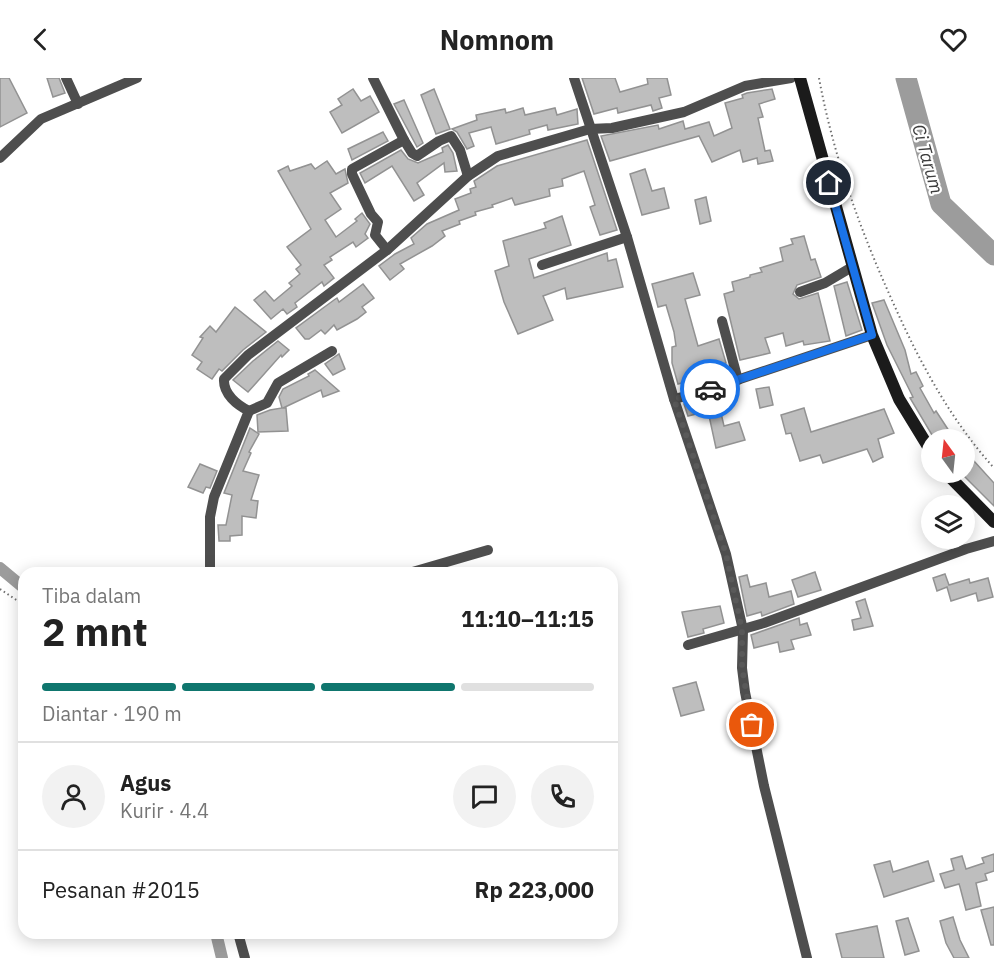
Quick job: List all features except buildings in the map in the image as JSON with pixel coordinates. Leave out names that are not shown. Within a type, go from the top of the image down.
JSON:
[{"type":"main road","points":[[800,78],[872,335],[899,399],[921,435]]},
{"type":"main road","points":[[956,483],[994,522]]},
{"type":"street","points":[[66,78],[78,104]]},
{"type":"street","points":[[0,158],[41,119],[137,78]]},
{"type":"street","points":[[373,78],[412,153],[417,156],[451,136],[460,150],[468,176]]},
{"type":"street","points":[[574,78],[627,237],[674,399],[717,524],[742,630],[745,692],[764,786],[807,958]]},
{"type":"street","points":[[249,411],[233,400],[224,386],[227,374],[268,338],[387,250],[468,176],[498,156],[590,129],[612,128],[684,112],[745,86],[791,78]]},
{"type":"street","points":[[387,250],[375,235],[378,222],[371,214],[351,171],[404,140]]},
{"type":"street","points":[[542,265],[627,237]]},
{"type":"street","points":[[800,292],[825,283],[852,267]]},
{"type":"street","points":[[722,321],[738,380]]},
{"type":"street","points":[[674,399],[872,335]]},
{"type":"street","points":[[210,567],[210,517],[214,497],[249,411],[267,404],[278,383],[332,351]]},
{"type":"street","points":[[688,645],[817,605],[966,549],[994,542]]},
{"type":"street","points":[[430,567],[488,550]]},
{"type":"street","points":[[239,939],[244,958]]},
{"type":"path","points":[[819,78],[826,115],[862,232],[918,359],[971,443],[994,468]]},
{"type":"path","points":[[0,589],[18,601]]},
{"type":"waterway","name":"Ci Tarum","points":[[906,78],[941,204],[994,255]]},
{"type":"waterway","points":[[0,568],[18,583]]},
{"type":"waterway","points":[[217,939],[222,958]]},
{"type":"way so far","points":[[710,389],[674,399],[717,524],[737,598],[742,630],[742,668],[752,725]]},
{"type":"route","points":[[710,389],[872,335],[829,183]]}]
